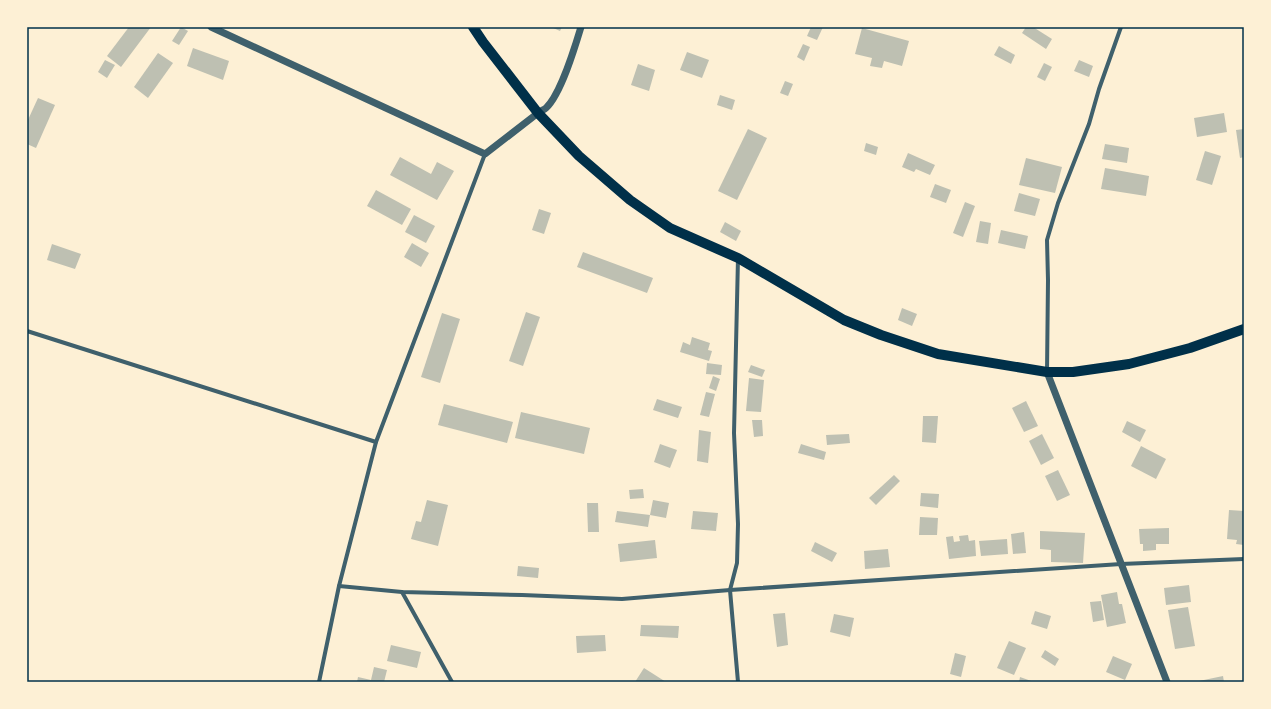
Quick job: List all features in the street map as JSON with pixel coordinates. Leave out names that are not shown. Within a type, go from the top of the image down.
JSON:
[{"type":"main road","points":[[473,27],[538,113],[578,156],[630,200],[670,228],[738,258],[844,320],[881,335],[938,354],[1047,372],[1073,372],[1129,364],[1190,348],[1244,329]]},
{"type":"street","points":[[211,27],[485,154]]},
{"type":"street","points":[[319,682],[339,586],[376,442],[485,154],[546,108],[557,91],[574,51],[581,27]]},
{"type":"street","points":[[1121,27],[1099,89],[1089,124],[1058,203],[1047,240],[1047,372],[1167,682]]},
{"type":"street","points":[[738,258],[734,433],[738,524],[737,563],[730,590],[738,682]]},
{"type":"street","points":[[27,331],[376,442]]},
{"type":"street","points":[[339,586],[402,592],[622,599],[730,590],[1121,564],[1244,559]]},
{"type":"street","points":[[402,592],[452,682]]},
{"type":"building","points":[[129,27],[151,27],[121,67],[107,56]]},
{"type":"building","points":[[181,27],[188,31],[179,45],[172,41]]},
{"type":"building","points":[[551,27],[562,27],[560,31]]},
{"type":"building","points":[[811,27],[823,27],[817,40],[807,36]]},
{"type":"building","points":[[1026,27],[1033,27],[1052,39],[1046,49],[1022,33]]},
{"type":"building","points":[[862,28],[909,41],[902,66],[884,61],[882,68],[870,66],[872,58],[855,54]]},
{"type":"building","points":[[803,44],[810,47],[804,61],[797,57]]},
{"type":"building","points":[[999,46],[1015,55],[1011,64],[994,55]]},
{"type":"building","points":[[193,48],[229,61],[223,80],[187,66]]},
{"type":"building","points":[[687,52],[709,60],[702,78],[680,70]]},
{"type":"building","points":[[158,53],[173,63],[148,98],[134,87]]},
{"type":"building","points":[[105,60],[115,65],[107,78],[98,72]]},
{"type":"building","points":[[1079,60],[1093,66],[1089,77],[1074,71]]},
{"type":"building","points":[[1044,63],[1052,67],[1045,81],[1037,77]]},
{"type":"building","points":[[638,64],[655,70],[649,91],[631,85]]},
{"type":"building","points":[[785,81],[793,84],[788,96],[780,93]]},
{"type":"building","points":[[720,95],[735,100],[732,110],[717,105]]},
{"type":"building","points":[[38,98],[55,105],[36,148],[27,144],[27,122]]},
{"type":"building","points":[[1224,113],[1227,132],[1197,137],[1194,118]]},
{"type":"building","points":[[748,129],[767,138],[737,200],[718,191]]},
{"type":"building","points":[[1244,129],[1244,157],[1240,158],[1236,130]]},
{"type":"building","points":[[866,143],[878,147],[876,155],[864,151]]},
{"type":"building","points":[[1105,144],[1129,148],[1127,163],[1102,159]]},
{"type":"building","points":[[1205,151],[1221,156],[1212,185],[1196,180]]},
{"type":"building","points":[[908,153],[935,165],[930,175],[916,169],[914,172],[902,167]]},
{"type":"building","points":[[400,157],[431,174],[437,162],[454,171],[437,200],[390,175]]},
{"type":"building","points":[[1026,158],[1062,167],[1055,193],[1019,185]]},
{"type":"building","points":[[1105,168],[1149,176],[1146,196],[1101,189]]},
{"type":"building","points":[[935,184],[951,190],[946,203],[930,197]]},
{"type":"building","points":[[376,190],[411,209],[402,225],[367,206]]},
{"type":"building","points":[[1019,193],[1040,199],[1035,216],[1014,211]]},
{"type":"building","points":[[965,202],[975,206],[963,237],[953,233]]},
{"type":"building","points":[[539,209],[551,213],[544,234],[532,230]]},
{"type":"building","points":[[414,215],[435,226],[426,243],[405,232]]},
{"type":"building","points":[[980,221],[991,223],[988,244],[976,242]]},
{"type":"building","points":[[725,222],[741,231],[736,241],[720,232]]},
{"type":"building","points":[[1001,230],[1028,236],[1025,249],[998,243]]},
{"type":"building","points":[[412,243],[429,253],[421,267],[404,257]]},
{"type":"building","points":[[52,244],[81,254],[75,269],[47,260]]},
{"type":"building","points":[[583,252],[653,278],[647,293],[577,267]]},
{"type":"building","points":[[902,308],[917,314],[912,326],[898,320]]},
{"type":"building","points":[[526,312],[540,317],[523,366],[509,361]]},
{"type":"building","points":[[442,313],[460,319],[440,383],[421,377]]},
{"type":"building","points":[[692,337],[710,343],[708,350],[712,351],[709,361],[680,352],[683,342],[690,345]]},
{"type":"building","points":[[707,363],[722,365],[721,375],[706,374]]},
{"type":"building","points":[[751,365],[765,370],[762,377],[748,372]]},
{"type":"building","points":[[713,376],[720,379],[716,391],[709,388]]},
{"type":"building","points":[[749,378],[764,380],[761,412],[746,411]]},
{"type":"building","points":[[706,392],[715,394],[709,417],[700,415]]},
{"type":"building","points":[[657,399],[682,407],[678,418],[653,410]]},
{"type":"building","points":[[1026,401],[1038,426],[1024,432],[1012,408]]},
{"type":"building","points":[[444,404],[513,422],[507,443],[438,425]]},
{"type":"building","points":[[521,412],[590,428],[584,454],[515,438]]},
{"type":"building","points":[[923,416],[938,416],[936,443],[922,442]]},
{"type":"building","points":[[752,420],[762,420],[763,436],[754,437]]},
{"type":"building","points":[[1127,421],[1146,430],[1140,442],[1122,432]]},
{"type":"building","points":[[699,430],[711,432],[708,463],[697,461]]},
{"type":"building","points":[[849,434],[850,443],[827,445],[826,435]]},
{"type":"building","points":[[1042,434],[1054,458],[1041,465],[1029,441]]},
{"type":"building","points":[[660,444],[677,450],[670,468],[654,462]]},
{"type":"building","points":[[801,444],[826,452],[824,460],[798,453]]},
{"type":"building","points":[[1141,446],[1166,459],[1156,479],[1131,466]]},
{"type":"building","points":[[1058,470],[1070,495],[1057,501],[1045,476]]},
{"type":"building","points":[[894,475],[900,481],[876,505],[869,498]]},
{"type":"building","points":[[643,489],[644,498],[630,499],[629,490]]},
{"type":"building","points":[[921,493],[939,494],[938,508],[920,506]]},
{"type":"building","points":[[427,500],[448,505],[438,546],[411,539],[416,521],[421,522]]},
{"type":"building","points":[[653,500],[669,503],[666,518],[650,515]]},
{"type":"building","points":[[587,503],[598,503],[599,532],[588,532]]},
{"type":"building","points":[[1229,510],[1244,511],[1244,545],[1236,544],[1237,540],[1227,539]]},
{"type":"building","points":[[617,511],[650,515],[648,527],[615,522]]},
{"type":"building","points":[[693,511],[718,513],[716,531],[691,529]]},
{"type":"building","points":[[920,517],[938,518],[937,535],[919,535]]},
{"type":"building","points":[[1169,528],[1169,544],[1156,544],[1156,550],[1143,551],[1143,544],[1140,544],[1139,529]]},
{"type":"building","points":[[1040,531],[1085,533],[1083,563],[1051,562],[1051,550],[1040,549]]},
{"type":"building","points":[[1024,532],[1026,553],[1013,554],[1011,534]]},
{"type":"building","points":[[968,535],[969,541],[975,540],[976,556],[949,559],[946,537],[953,536],[954,542],[960,541],[959,536]]},
{"type":"building","points":[[1007,539],[1008,554],[981,556],[979,541]]},
{"type":"building","points":[[655,540],[657,558],[620,562],[618,544]]},
{"type":"building","points":[[815,542],[837,553],[832,562],[811,551]]},
{"type":"building","points":[[888,549],[890,567],[865,569],[864,551]]},
{"type":"building","points":[[518,566],[539,568],[538,578],[517,576]]},
{"type":"building","points":[[1189,585],[1191,602],[1166,605],[1164,588]]},
{"type":"building","points":[[1117,592],[1119,604],[1122,604],[1126,623],[1107,627],[1101,595]]},
{"type":"building","points":[[1101,601],[1104,620],[1093,622],[1090,602]]},
{"type":"building","points":[[1188,607],[1195,646],[1175,649],[1168,610]]},
{"type":"building","points":[[1035,611],[1051,616],[1047,629],[1031,624]]},
{"type":"building","points":[[785,613],[788,645],[777,647],[773,614]]},
{"type":"building","points":[[834,614],[854,618],[850,637],[830,632]]},
{"type":"building","points":[[641,625],[679,626],[678,638],[640,636]]},
{"type":"building","points":[[605,635],[606,651],[577,653],[576,636]]},
{"type":"building","points":[[1009,641],[1026,648],[1014,675],[997,668]]},
{"type":"building","points":[[391,645],[421,652],[417,668],[387,661]]},
{"type":"building","points":[[1045,650],[1059,659],[1055,666],[1041,657]]},
{"type":"building","points":[[955,653],[966,656],[961,677],[950,674]]},
{"type":"building","points":[[1113,656],[1132,664],[1125,680],[1106,672]]},
{"type":"building","points":[[374,667],[387,670],[384,682],[357,682],[358,677],[371,680]]},
{"type":"building","points":[[644,668],[666,682],[635,682]]},
{"type":"building","points":[[1223,676],[1224,682],[1199,682],[1199,681]]},
{"type":"building","points":[[1020,677],[1034,682],[1019,682]]}]
